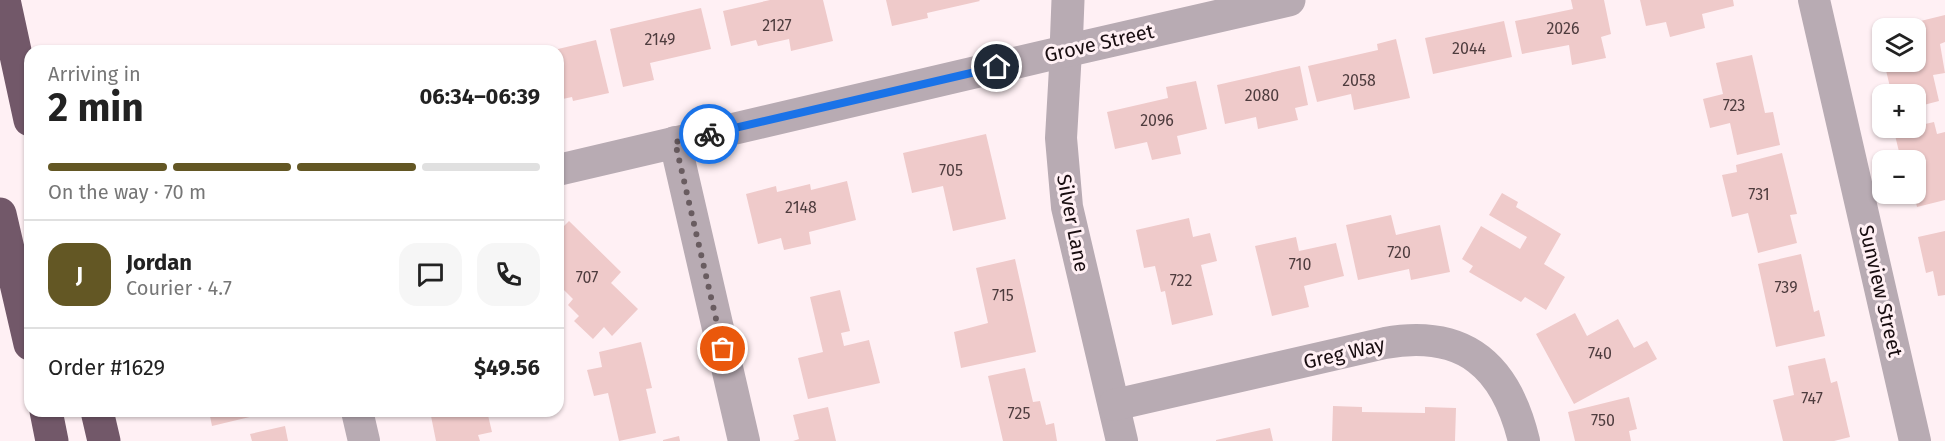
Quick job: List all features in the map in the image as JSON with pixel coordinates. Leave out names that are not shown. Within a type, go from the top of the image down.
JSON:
[{"type":"highway","points":[[4,0],[24,92]]},
{"type":"highway","points":[[0,214],[24,318]]},
{"type":"highway","points":[[46,417],[52,441]]},
{"type":"highway","points":[[98,417],[104,441]]},
{"type":"street","name":"Silver Lane","points":[[1068,0],[1062,173],[1067,207],[1122,441]]},
{"type":"street","name":"Grove Street","points":[[564,169],[1289,0]]},
{"type":"street","name":"Sunview Street","points":[[1814,0],[1915,441]]},
{"type":"street","points":[[675,142],[744,441]]},
{"type":"street","name":"Greg Way","points":[[1114,405],[1385,343],[1425,339],[1460,349],[1475,358],[1501,381],[1513,402],[1524,441]]},
{"type":"street","points":[[358,417],[364,441]]},
{"type":"building","points":[[770,0],[823,0],[833,41],[791,51],[789,39],[758,46],[756,40],[731,46],[723,11]]},
{"type":"building","points":[[886,0],[980,1],[927,13],[928,18],[892,26]]},
{"type":"building","points":[[1571,0],[1604,0],[1611,34],[1601,37],[1606,58],[1572,65],[1569,45],[1522,54],[1515,21],[1573,9]]},
{"type":"building","points":[[1640,0],[1733,0],[1734,6],[1702,14],[1705,28],[1670,37],[1666,22],[1646,26]]},
{"type":"building","points":[[701,8],[711,49],[650,63],[654,80],[623,87],[610,29]]},
{"type":"building","points":[[1945,15],[1945,42],[1940,44],[1945,73],[1933,75],[1939,101],[1926,104],[1926,84],[1889,84],[1886,72],[1926,72],[1926,20]]},
{"type":"building","points":[[1504,21],[1512,57],[1433,74],[1425,38]]},
{"type":"building","points":[[1396,39],[1410,98],[1354,110],[1351,94],[1317,102],[1308,66],[1378,50],[1377,44]]},
{"type":"building","points":[[596,40],[609,93],[573,101],[572,97],[564,99],[564,48]]},
{"type":"building","points":[[1752,55],[1765,113],[1773,112],[1780,145],[1737,155],[1730,123],[1710,128],[1703,99],[1723,94],[1716,63]]},
{"type":"building","points":[[1300,66],[1308,105],[1295,108],[1298,120],[1258,129],[1256,117],[1225,124],[1217,85]]},
{"type":"building","points":[[1196,81],[1207,129],[1177,136],[1181,154],[1152,160],[1147,142],[1115,149],[1107,112],[1168,98],[1166,87]]},
{"type":"building","points":[[1934,122],[1937,134],[1945,132],[1945,200],[1917,207],[1916,204],[1926,204],[1926,150],[1899,150],[1896,138],[1926,138],[1926,124]]},
{"type":"building","points":[[986,134],[1006,219],[953,231],[943,186],[912,193],[903,153]]},
{"type":"building","points":[[1782,153],[1797,214],[1790,215],[1797,243],[1758,253],[1748,213],[1732,217],[1722,175],[1737,172],[1736,165]]},
{"type":"building","points":[[847,181],[856,220],[809,232],[811,244],[784,250],[781,238],[758,244],[746,194],[776,186],[777,192],[810,184],[811,190]]},
{"type":"building","points":[[1502,193],[1518,202],[1516,207],[1561,234],[1544,264],[1565,277],[1546,310],[1525,297],[1521,302],[1469,272],[1473,266],[1462,259],[1481,226],[1520,249],[1527,237],[1489,215]]},
{"type":"building","points":[[1391,215],[1396,235],[1440,225],[1450,272],[1411,280],[1409,269],[1358,280],[1346,225]]},
{"type":"building","points":[[1189,218],[1193,237],[1210,233],[1217,261],[1201,265],[1213,315],[1172,325],[1165,291],[1161,292],[1155,266],[1144,268],[1136,230]]},
{"type":"building","points":[[569,221],[621,272],[611,283],[638,309],[612,336],[604,327],[593,339],[574,321],[579,316],[568,305],[573,299],[564,290],[564,226]]},
{"type":"building","points":[[1945,231],[1945,295],[1938,296],[1933,271],[1926,273],[1918,237]]},
{"type":"building","points":[[1296,237],[1299,251],[1336,243],[1344,276],[1304,286],[1309,307],[1272,316],[1255,246]]},
{"type":"building","points":[[1801,254],[1814,312],[1819,310],[1825,336],[1776,347],[1758,264]]},
{"type":"building","points":[[1015,259],[1036,352],[961,368],[954,332],[988,323],[976,268]]},
{"type":"building","points":[[840,290],[850,331],[841,333],[844,346],[869,340],[880,383],[808,399],[798,358],[823,352],[810,297]]},
{"type":"building","points":[[1575,313],[1587,336],[1618,319],[1634,348],[1647,341],[1657,359],[1574,404],[1536,334]]},
{"type":"building","points":[[641,342],[652,388],[646,389],[656,433],[619,441],[608,393],[594,396],[587,370],[602,367],[599,352]]},
{"type":"building","points":[[1825,358],[1831,383],[1837,381],[1850,437],[1834,441],[1783,441],[1773,400],[1794,395],[1788,366]]},
{"type":"building","points":[[1025,368],[1033,402],[1040,401],[1046,425],[1054,423],[1057,441],[1003,441],[988,376]]},
{"type":"building","points":[[1629,397],[1637,429],[1629,431],[1631,441],[1575,441],[1568,412]]},
{"type":"building","points":[[1333,406],[1362,407],[1362,412],[1425,413],[1425,407],[1456,408],[1455,441],[1332,441]]},
{"type":"building","points":[[828,407],[836,441],[793,441],[799,439],[793,415]]},
{"type":"building","points":[[210,417],[250,417],[212,426]]},
{"type":"building","points":[[431,417],[488,417],[492,432],[478,435],[480,441],[436,441]]},
{"type":"building","points":[[285,426],[288,441],[252,441],[250,434]]},
{"type":"building","points":[[1270,428],[1273,441],[1216,441],[1216,440]]},
{"type":"building","points":[[679,436],[680,441],[663,441],[663,440]]},
{"type":"way so far","points":[[709,134],[675,142],[723,349]]},
{"type":"route","points":[[709,134],[997,67]]}]
